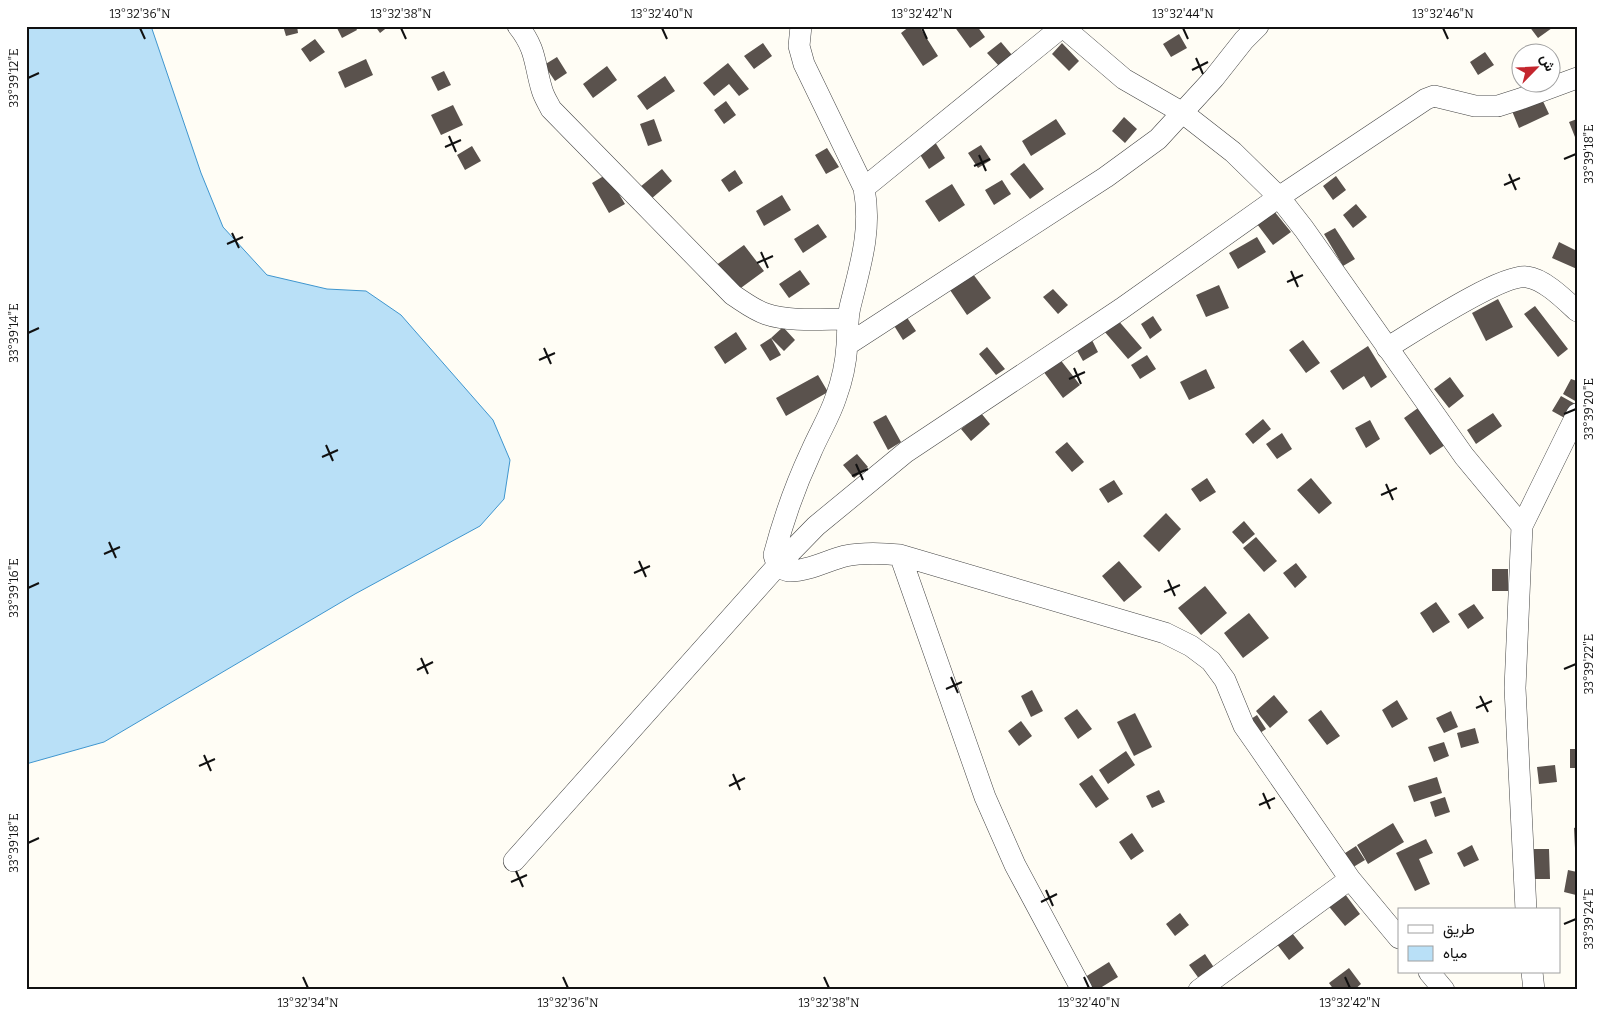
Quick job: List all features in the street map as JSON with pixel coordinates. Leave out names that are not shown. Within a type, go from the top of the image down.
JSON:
[{"type":"street","points":[[518,26],[532,48],[543,92],[551,109],[733,295],[750,307],[767,315],[782,318],[847,319]]},
{"type":"street","points":[[801,26],[799,46],[804,64],[864,188],[868,222],[866,243],[847,319],[847,345],[837,395],[811,452],[791,503],[775,551],[775,559],[778,564],[784,570],[793,571],[845,556],[864,553],[900,555],[1165,634],[1191,646],[1211,661],[1226,680],[1244,726],[1350,879],[1398,937]]},
{"type":"street","points":[[864,188],[1062,26],[1124,79],[1183,113],[1233,152],[1279,198],[1304,229],[1464,456],[1522,526]]},
{"type":"street","points":[[847,345],[1106,178],[1158,139],[1214,78],[1244,40],[1258,26]]},
{"type":"street","points":[[514,861],[778,564],[816,526],[906,452],[1121,309],[1279,198],[1426,99],[1434,96],[1475,106],[1498,106],[1577,78]]},
{"type":"street","points":[[1387,348],[1485,290],[1508,279],[1526,276],[1548,286],[1577,311]]},
{"type":"street","points":[[1526,908],[1515,688],[1522,526],[1574,426]]},
{"type":"street","points":[[900,555],[985,797],[1015,864],[1082,990]]},
{"type":"street","points":[[1199,990],[1350,879]]},
{"type":"street","points":[[1431,974],[1444,990]]},
{"type":"street","points":[[1532,974],[1534,990]]},
{"type":"water","points":[[26,26],[151,26],[201,173],[223,227],[267,275],[327,289],[366,291],[401,315],[493,420],[510,460],[504,499],[480,526],[355,594],[104,742],[26,764]]},
{"type":"building","points":[[283,26],[297,26],[298,33],[286,36]]},
{"type":"building","points":[[336,26],[355,26],[357,30],[342,38]]},
{"type":"building","points":[[375,26],[389,26],[380,33]]},
{"type":"building","points":[[910,26],[919,26],[938,56],[923,66],[901,33]]},
{"type":"building","points":[[954,26],[977,26],[985,37],[970,48]]},
{"type":"building","points":[[1529,26],[1550,26],[1552,28],[1538,38]]},
{"type":"building","points":[[1179,34],[1187,48],[1171,57],[1163,44]]},
{"type":"building","points":[[315,39],[325,52],[310,62],[301,49]]},
{"type":"building","points":[[1001,42],[1012,55],[999,66],[987,53]]},
{"type":"building","points":[[763,43],[772,56],[754,69],[744,56]]},
{"type":"building","points":[[1062,43],[1079,61],[1069,71],[1052,54]]},
{"type":"building","points":[[1485,52],[1494,65],[1478,75],[1470,62]]},
{"type":"building","points":[[557,57],[567,73],[555,81],[544,65]]},
{"type":"building","points":[[366,59],[373,75],[345,88],[338,72]]},
{"type":"building","points":[[728,63],[749,89],[739,96],[729,84],[714,96],[703,83]]},
{"type":"building","points":[[607,66],[617,80],[593,98],[583,84]]},
{"type":"building","points":[[444,71],[451,85],[438,91],[431,77]]},
{"type":"building","points":[[665,76],[675,91],[647,110],[637,96]]},
{"type":"building","points":[[1541,97],[1549,114],[1519,128],[1512,111]]},
{"type":"building","points":[[726,101],[736,115],[724,124],[714,110]]},
{"type":"building","points":[[453,105],[463,125],[441,135],[431,115]]},
{"type":"building","points":[[1124,117],[1137,129],[1125,143],[1112,131]]},
{"type":"building","points":[[654,119],[662,141],[648,146],[640,124]]},
{"type":"building","points":[[1056,119],[1066,134],[1031,156],[1022,141]]},
{"type":"building","points":[[1577,119],[1577,136],[1575,137],[1569,122]]},
{"type":"building","points":[[935,142],[945,158],[929,169],[919,153]]},
{"type":"building","points":[[981,145],[991,160],[978,168],[968,153]]},
{"type":"building","points":[[472,146],[481,161],[465,170],[457,155]]},
{"type":"building","points":[[827,148],[839,167],[826,174],[815,155]]},
{"type":"building","points":[[1024,163],[1044,189],[1030,199],[1010,174]]},
{"type":"building","points":[[662,169],[672,181],[651,199],[640,187]]},
{"type":"building","points":[[735,170],[743,183],[729,192],[721,180]]},
{"type":"building","points":[[607,174],[625,204],[609,213],[592,183]]},
{"type":"building","points":[[1336,176],[1346,190],[1333,200],[1323,186]]},
{"type":"building","points":[[1002,180],[1011,194],[994,205],[985,190]]},
{"type":"building","points":[[952,184],[965,205],[939,222],[925,201]]},
{"type":"building","points":[[782,195],[791,210],[764,226],[756,211]]},
{"type":"building","points":[[1356,204],[1367,217],[1353,228],[1343,215]]},
{"type":"building","points":[[1274,211],[1291,232],[1273,245],[1257,224]]},
{"type":"building","points":[[818,224],[827,237],[803,253],[794,239]]},
{"type":"building","points":[[1335,228],[1355,259],[1343,266],[1324,234]]},
{"type":"building","points":[[1257,237],[1266,252],[1238,269],[1229,253]]},
{"type":"building","points":[[1559,242],[1577,251],[1577,269],[1552,258]]},
{"type":"building","points":[[744,245],[764,271],[734,293],[715,266]]},
{"type":"building","points":[[800,270],[810,284],[789,298],[779,284]]},
{"type":"building","points":[[973,274],[991,298],[967,315],[950,290]]},
{"type":"building","points":[[1219,285],[1229,308],[1206,317],[1196,295]]},
{"type":"building","points":[[1053,289],[1068,305],[1058,314],[1043,297]]},
{"type":"building","points":[[1498,299],[1513,327],[1486,341],[1472,313]]},
{"type":"building","points":[[1535,306],[1568,349],[1558,357],[1524,314]]},
{"type":"building","points":[[906,316],[916,331],[903,340],[893,324]]},
{"type":"building","points":[[1153,316],[1162,330],[1150,339],[1141,324]]},
{"type":"building","points":[[1117,319],[1142,348],[1128,359],[1104,331]]},
{"type":"building","points":[[783,327],[795,340],[784,351],[771,338]]},
{"type":"building","points":[[736,332],[747,349],[725,364],[714,347]]},
{"type":"building","points":[[771,338],[781,355],[770,361],[760,345]]},
{"type":"building","points":[[1091,338],[1098,352],[1083,361],[1075,347]]},
{"type":"building","points":[[1303,340],[1320,363],[1306,373],[1289,350]]},
{"type":"building","points":[[1368,346],[1387,377],[1371,388],[1364,376],[1343,390],[1330,371]]},
{"type":"building","points":[[987,347],[1005,369],[996,375],[979,354]]},
{"type":"building","points":[[1147,355],[1156,369],[1140,379],[1131,365]]},
{"type":"building","points":[[1059,358],[1080,385],[1063,398],[1043,371]]},
{"type":"building","points":[[1206,369],[1215,388],[1189,400],[1180,382]]},
{"type":"building","points":[[818,375],[828,392],[786,416],[776,398]]},
{"type":"building","points":[[1450,377],[1464,396],[1449,408],[1434,389]]},
{"type":"building","points":[[1571,379],[1577,381],[1577,402],[1563,394]]},
{"type":"building","points":[[1561,396],[1577,405],[1570,421],[1552,411]]},
{"type":"building","points":[[1418,408],[1445,445],[1430,455],[1404,418]]},
{"type":"building","points":[[981,413],[990,424],[971,441],[961,429]]},
{"type":"building","points":[[1493,413],[1502,426],[1476,444],[1467,430]]},
{"type":"building","points":[[886,415],[901,442],[888,450],[873,422]]},
{"type":"building","points":[[1263,419],[1271,429],[1253,444],[1245,434]]},
{"type":"building","points":[[1370,420],[1380,439],[1366,448],[1355,428]]},
{"type":"building","points":[[1282,433],[1292,449],[1277,459],[1266,444]]},
{"type":"building","points":[[1067,442],[1084,462],[1072,472],[1055,452]]},
{"type":"building","points":[[857,454],[868,467],[854,478],[843,465]]},
{"type":"building","points":[[1207,478],[1216,492],[1200,502],[1191,489]]},
{"type":"building","points":[[1311,478],[1332,503],[1319,514],[1297,490]]},
{"type":"building","points":[[1114,480],[1123,494],[1108,503],[1099,489]]},
{"type":"building","points":[[1166,513],[1181,529],[1159,552],[1143,536]]},
{"type":"building","points":[[1244,521],[1255,534],[1243,544],[1232,532]]},
{"type":"building","points":[[1256,537],[1277,561],[1264,572],[1243,548]]},
{"type":"building","points":[[1119,561],[1142,587],[1124,602],[1102,576]]},
{"type":"building","points":[[1296,563],[1307,577],[1295,588],[1283,573]]},
{"type":"building","points":[[1492,569],[1508,569],[1508,591],[1492,591]]},
{"type":"building","points":[[1205,586],[1227,613],[1201,635],[1178,608]]},
{"type":"building","points":[[1436,602],[1450,622],[1433,633],[1420,613]]},
{"type":"building","points":[[1474,604],[1484,618],[1468,629],[1458,614]]},
{"type":"building","points":[[1249,613],[1269,638],[1243,658],[1224,633]]},
{"type":"building","points":[[1032,690],[1043,711],[1031,717],[1021,696]]},
{"type":"building","points":[[1274,695],[1288,712],[1270,728],[1256,711]]},
{"type":"building","points":[[1397,700],[1408,719],[1392,728],[1382,710]]},
{"type":"building","points":[[1077,709],[1092,729],[1078,739],[1064,718]]},
{"type":"building","points":[[1321,710],[1340,736],[1327,745],[1308,720]]},
{"type":"building","points":[[1451,711],[1458,727],[1444,733],[1436,718]]},
{"type":"building","points":[[1135,713],[1152,747],[1134,756],[1117,722]]},
{"type":"building","points":[[1257,715],[1266,729],[1254,737],[1245,723]]},
{"type":"building","points":[[1021,721],[1032,736],[1019,746],[1008,731]]},
{"type":"building","points":[[1475,728],[1479,743],[1461,748],[1457,733]]},
{"type":"building","points":[[1444,742],[1449,756],[1434,762],[1428,747]]},
{"type":"building","points":[[1570,749],[1577,749],[1577,768],[1570,768]]},
{"type":"building","points":[[1126,751],[1135,765],[1108,784],[1099,770]]},
{"type":"building","points":[[1555,765],[1557,782],[1539,784],[1537,767]]},
{"type":"building","points":[[1092,775],[1109,799],[1096,808],[1079,784]]},
{"type":"building","points":[[1437,777],[1442,793],[1414,802],[1408,786]]},
{"type":"building","points":[[1159,790],[1165,802],[1152,808],[1146,796]]},
{"type":"building","points":[[1445,797],[1450,812],[1435,817],[1430,802]]},
{"type":"building","points":[[1393,823],[1404,842],[1368,864],[1357,845]]},
{"type":"building","points":[[1577,827],[1577,848],[1575,848],[1574,828]]},
{"type":"building","points":[[1132,833],[1144,851],[1131,860],[1119,842]]},
{"type":"building","points":[[1426,839],[1433,853],[1419,859],[1430,884],[1415,891],[1396,853]]},
{"type":"building","points":[[1472,845],[1479,860],[1464,867],[1457,853]]},
{"type":"building","points":[[1356,846],[1365,860],[1350,869],[1342,855]]},
{"type":"building","points":[[1532,849],[1549,849],[1550,879],[1533,879]]},
{"type":"building","points":[[1568,870],[1577,872],[1576,895],[1564,892]]},
{"type":"building","points":[[1342,890],[1360,914],[1345,926],[1326,903]]},
{"type":"building","points":[[1180,913],[1189,925],[1175,936],[1166,924]]},
{"type":"building","points":[[1288,928],[1304,948],[1289,960],[1273,939]]},
{"type":"building","points":[[1205,954],[1215,969],[1200,980],[1189,965]]},
{"type":"building","points":[[1109,962],[1118,977],[1097,990],[1088,990],[1082,979]]},
{"type":"building","points":[[1349,968],[1361,984],[1354,990],[1334,990],[1329,983]]}]
